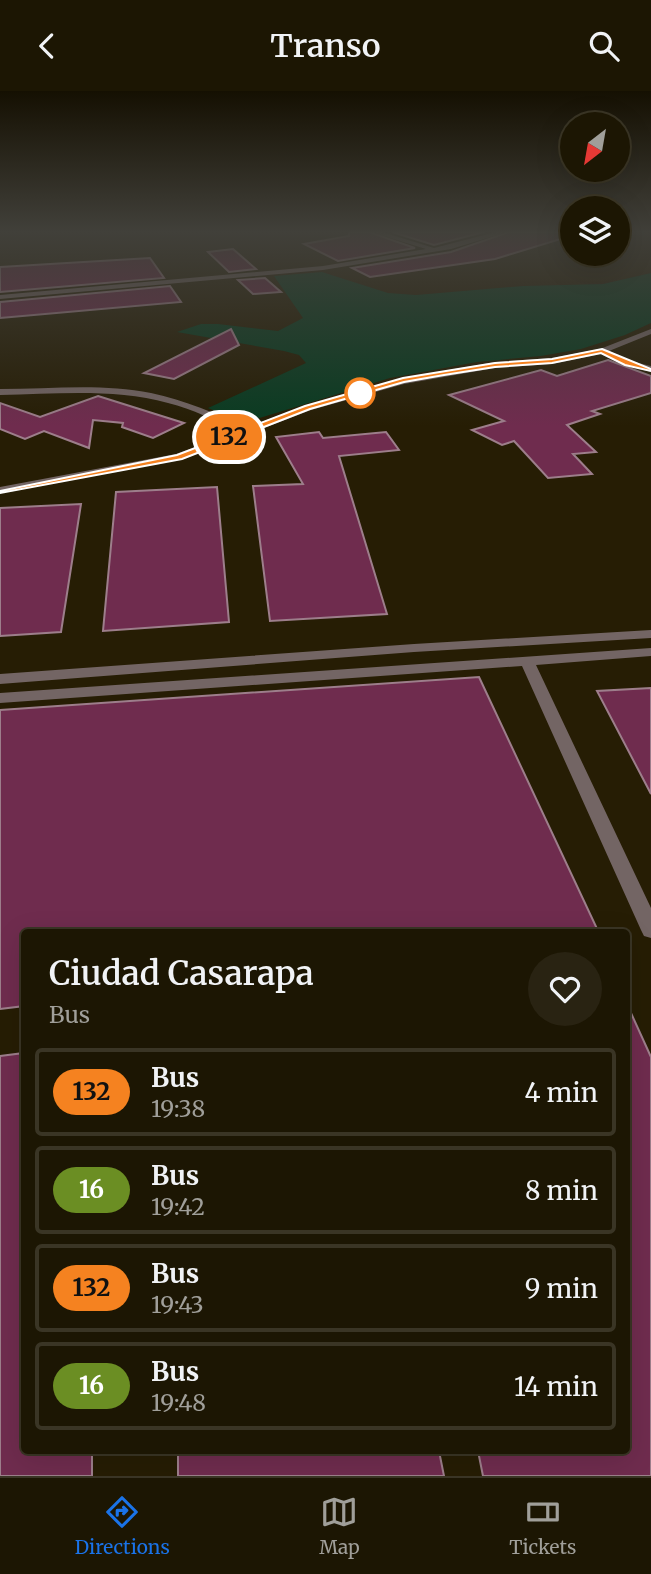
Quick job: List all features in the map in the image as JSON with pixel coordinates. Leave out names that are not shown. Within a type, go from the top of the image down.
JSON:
[{"type":"street","points":[[0,491],[179,457],[308,408],[403,380],[495,365],[552,361],[602,351],[651,331]]},
{"type":"street","points":[[602,351],[627,363],[651,369]]},
{"type":"street","points":[[0,392],[91,392],[152,397],[170,400],[246,430]]},
{"type":"street","points":[[0,679],[414,647],[651,634]]},
{"type":"street","points":[[0,698],[651,652]]},
{"type":"street","points":[[527,661],[651,930]]},
{"type":"green space","points":[[288,297],[651,297],[651,323],[625,335],[581,349],[477,362],[390,378],[243,423],[208,408],[306,363],[299,355],[284,351],[177,332],[201,324],[278,331],[303,318]]},
{"type":"building","points":[[57,297],[177,297],[181,302],[0,318],[0,302]]},
{"type":"building","points":[[231,329],[239,345],[174,379],[144,373]]},
{"type":"building","points":[[608,360],[651,376],[651,393],[592,411],[600,414],[567,425],[596,452],[573,454],[592,474],[548,478],[514,441],[502,445],[472,430],[504,421],[449,395],[541,370],[557,376]]},
{"type":"building","points":[[98,396],[184,423],[153,438],[122,427],[123,423],[93,420],[89,448],[44,431],[25,439],[0,429],[0,403],[40,417]]},
{"type":"building","points":[[319,432],[323,438],[386,432],[399,450],[339,456],[387,614],[270,621],[253,486],[303,484],[276,437]]},
{"type":"building","points":[[217,487],[229,622],[103,631],[116,492]]},
{"type":"building","points":[[81,504],[61,632],[0,636],[0,508]]},
{"type":"building","points":[[479,677],[597,929],[21,929],[21,1006],[0,1009],[0,710]]},
{"type":"building","points":[[651,688],[651,794],[597,691]]},
{"type":"building","points":[[630,1011],[651,1057],[651,1476],[483,1476],[479,1454],[630,1454]]},
{"type":"building","points":[[21,1053],[21,1454],[92,1454],[92,1476],[0,1476],[0,1056]]},
{"type":"building","points":[[178,1454],[440,1454],[444,1476],[178,1476]]},
{"type":"bus line","name":"132","points":[[0,491],[179,457],[308,408],[403,380],[495,365],[552,361],[602,351],[627,363],[651,369]]}]
